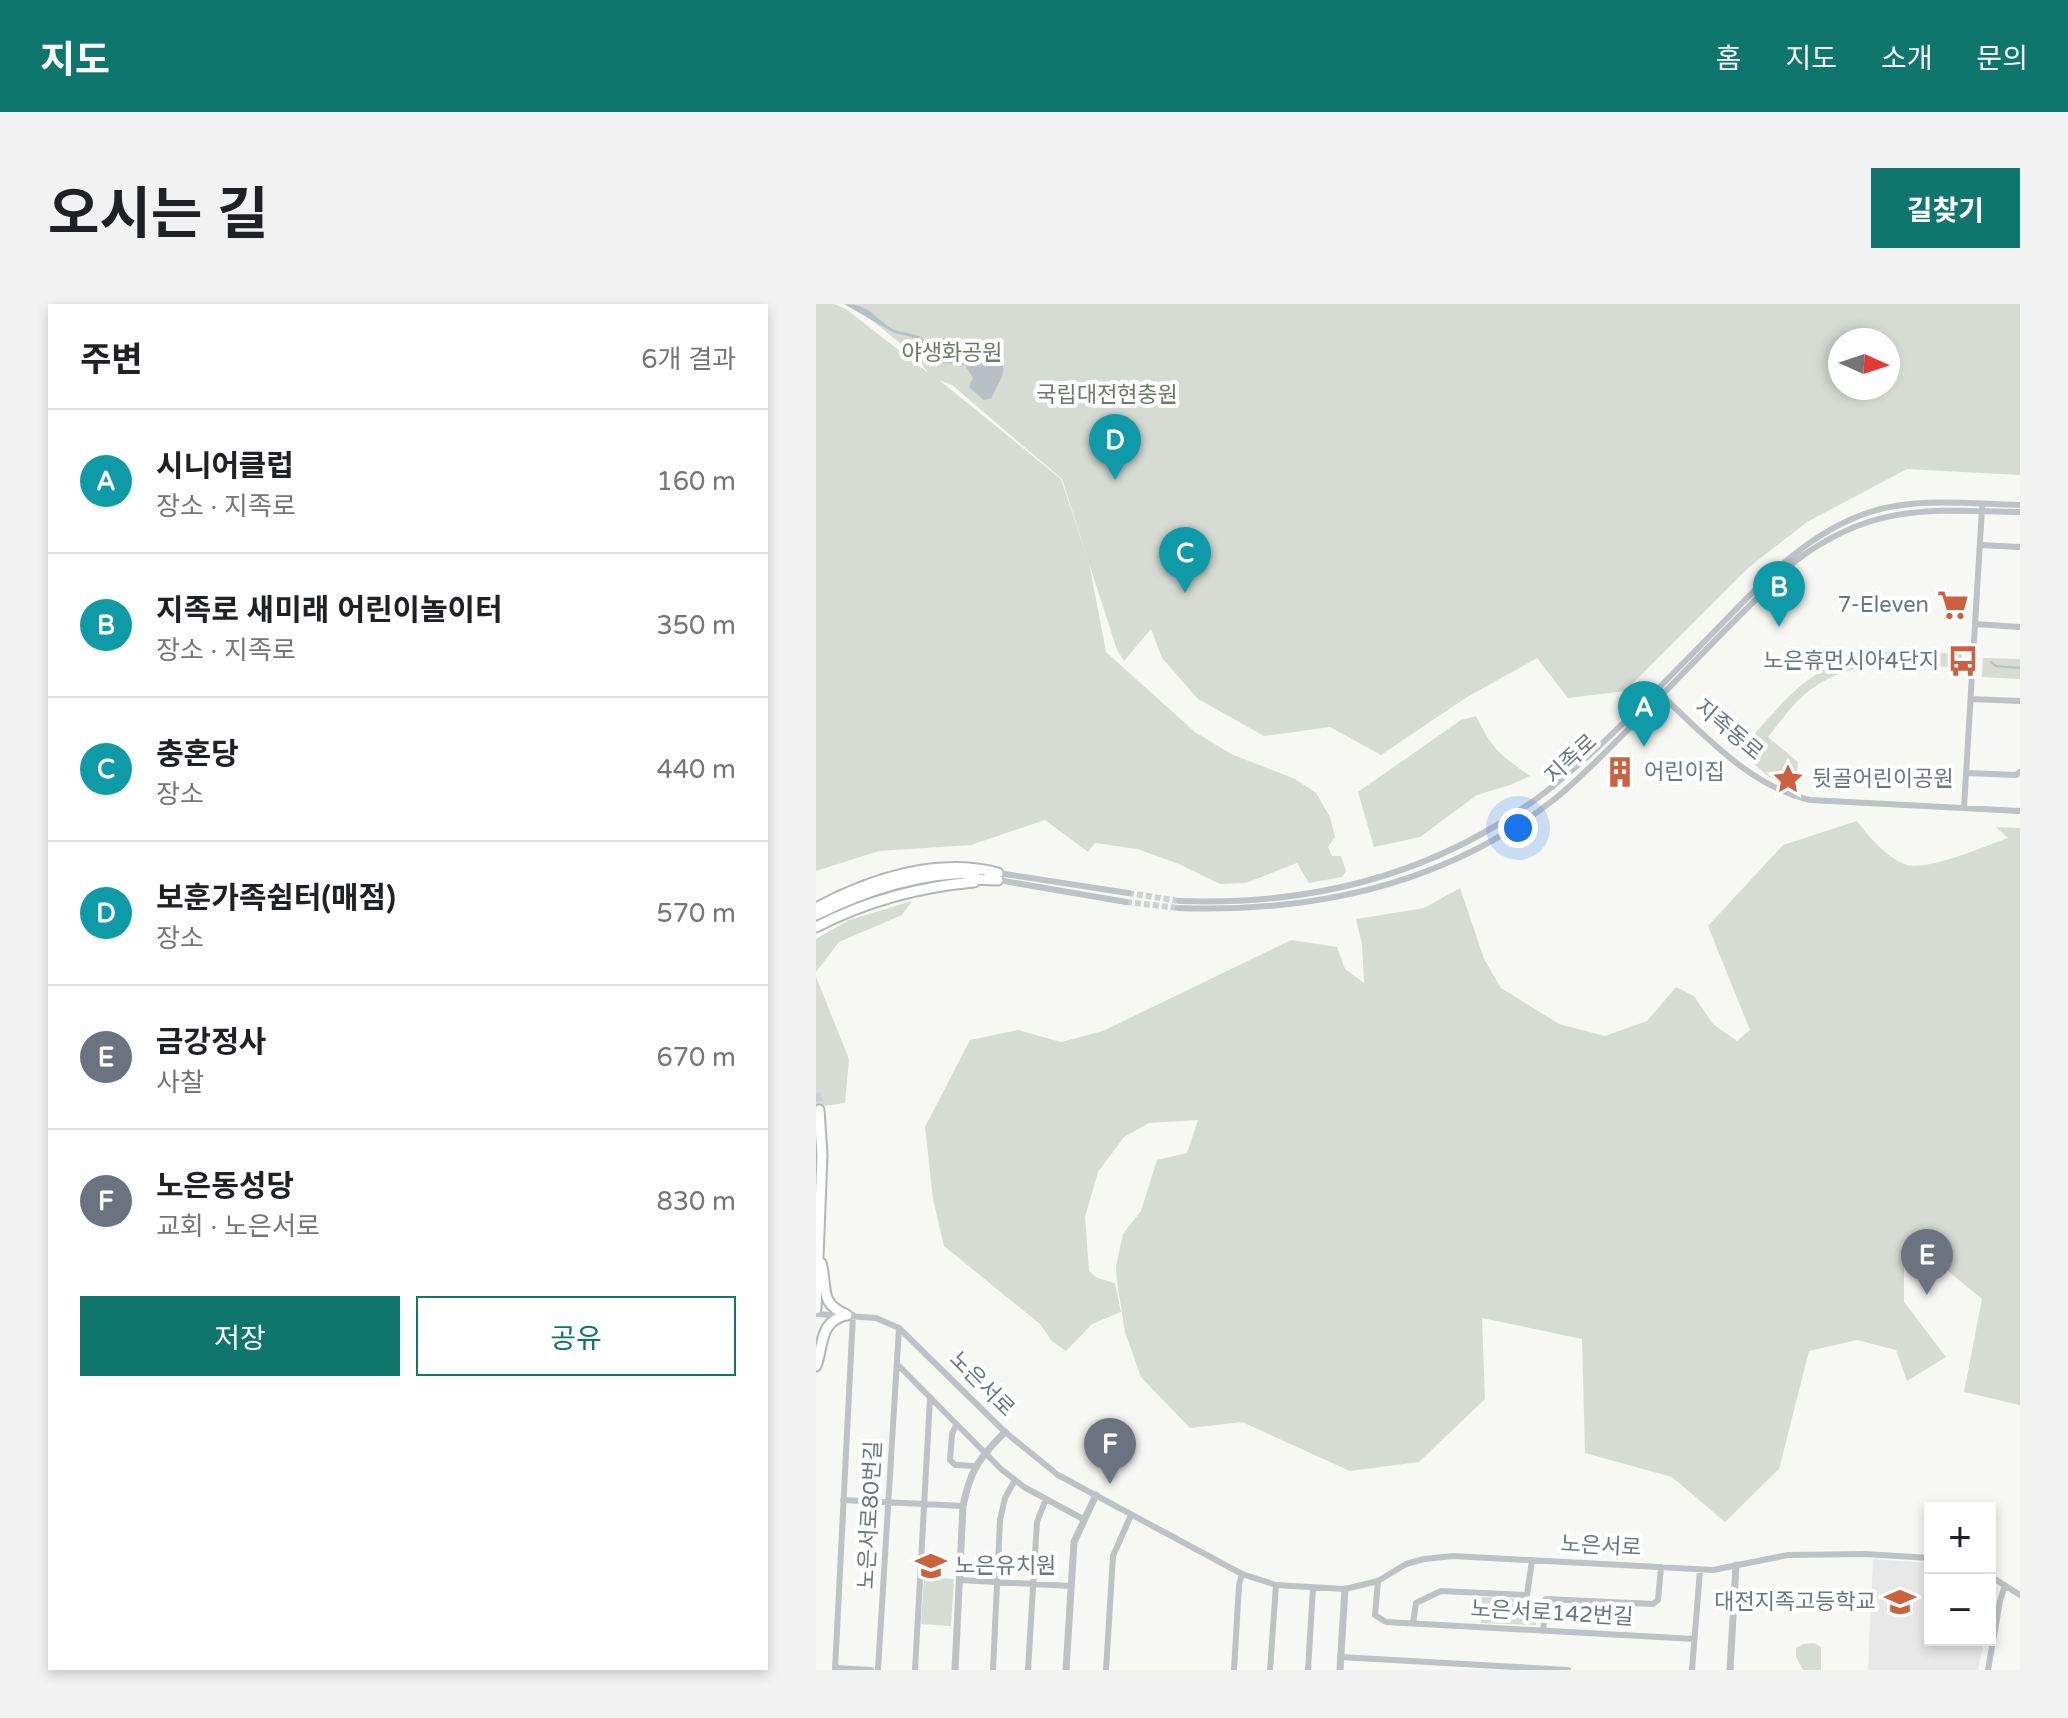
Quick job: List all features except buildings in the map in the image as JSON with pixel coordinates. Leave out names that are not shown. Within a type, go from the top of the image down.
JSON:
[{"type":"main road","points":[[816,908],[862,887],[933,868],[962,867],[998,876]]},
{"type":"main road","points":[[816,921],[845,900],[897,883],[936,875],[998,876]]},
{"type":"main road","points":[[816,1311],[822,1155],[819,1110]]},
{"type":"main road","points":[[819,1256],[825,1275],[826,1298],[831,1306],[850,1315]]},
{"type":"main road","points":[[816,1366],[823,1331],[832,1321],[850,1315]]},
{"type":"street","name":"지족로","points":[[1178,904],[1241,909],[1315,902],[1380,887],[1444,864],[1514,826],[1554,799],[1607,751],[1659,692],[1794,562],[1826,539],[1873,518],[1901,512],[2020,505]]},
{"type":"street","name":"지족로","points":[[1982,508],[2020,512]]},
{"type":"street","points":[[1964,808],[1982,508]]},
{"type":"street","points":[[1980,545],[2020,547]]},
{"type":"street","points":[[1975,624],[2020,627]]},
{"type":"street","name":"지족동로","points":[[1659,692],[1727,756],[1784,794],[1810,800],[2020,811]]},
{"type":"street","points":[[1971,699],[2020,701]]},
{"type":"street","points":[[1720,762],[1727,756]]},
{"type":"street","points":[[1966,773],[2016,775],[2020,772]]},
{"type":"street","points":[[998,876],[1128,893]]},
{"type":"street","points":[[998,876],[1126,902]]},
{"type":"street","name":"노은서로","points":[[816,1311],[876,1318],[899,1328],[1005,1432],[1058,1475],[1242,1574],[1276,1585],[1345,1589],[1378,1581],[1406,1564],[1453,1556],[1700,1570],[1788,1555],[1865,1554],[1924,1558]]},
{"type":"street","points":[[850,1315],[835,1669],[871,1670]]},
{"type":"street","name":"노은서로80번길","points":[[878,1670],[899,1328]]},
{"type":"street","points":[[896,1363],[1015,1480],[1083,1519]]},
{"type":"street","points":[[915,1670],[930,1398]]},
{"type":"street","points":[[956,1425],[952,1434],[950,1460],[955,1465],[975,1466]]},
{"type":"street","points":[[955,1670],[963,1506],[975,1466],[1005,1432]]},
{"type":"street","points":[[993,1670],[1001,1512],[1015,1480]]},
{"type":"street","points":[[1066,1670],[1074,1542],[1096,1495]]},
{"type":"street","points":[[1028,1670],[1037,1522],[1046,1499]]},
{"type":"street","points":[[843,1500],[963,1506]]},
{"type":"street","points":[[1106,1670],[1113,1556],[1131,1515]]},
{"type":"street","points":[[1413,1623],[1416,1603],[1434,1593],[1527,1595],[1532,1560]]},
{"type":"street","points":[[1730,1670],[1736,1565]]},
{"type":"street","points":[[1543,1631],[1545,1601],[1550,1598],[1653,1604],[1658,1600],[1661,1567]]},
{"type":"street","points":[[1692,1670],[1700,1570]]},
{"type":"street","points":[[1234,1670],[1242,1574]]},
{"type":"street","points":[[960,1580],[1071,1586]]},
{"type":"street","points":[[1996,1580],[2020,1595]]},
{"type":"street","name":"노은서로142번길","points":[[1378,1581],[1374,1611],[1379,1620],[1694,1639]]},
{"type":"street","points":[[1270,1670],[1276,1585]]},
{"type":"street","points":[[1988,1670],[2005,1585]]},
{"type":"street","points":[[1308,1670],[1313,1588]]},
{"type":"street","points":[[1340,1670],[1345,1589]]},
{"type":"street","points":[[1340,1657],[1566,1670]]},
{"type":"street","points":[[1410,1661],[1410,1670]]},
{"type":"shaded area","points":[[844,304],[860,306],[893,329],[928,342],[944,338],[995,350],[1003,369],[992,398],[984,400],[969,387],[973,378],[965,365],[934,362],[926,351],[927,347],[911,337],[894,333]]},
{"type":"shaded area","name":"대전지족고등학교","points":[[1873,1559],[1924,1563],[1924,1646],[1983,1646],[1978,1670],[1868,1670]]},
{"type":"green space","points":[[816,304],[834,304],[846,309],[928,373],[917,357],[852,304],[2020,304],[2020,475],[1907,469],[1807,522],[1748,568],[1625,691],[1568,698],[1537,658],[1467,697],[1381,755],[1330,727],[1264,736],[1198,699],[1162,658],[1151,629],[1124,661],[1117,650],[1062,479],[952,385],[939,380],[1061,479],[1089,563],[1106,652],[1195,732],[1231,754],[1295,779],[1316,793],[1330,817],[1335,837],[1328,847],[1332,856],[1341,856],[1346,871],[1342,877],[1309,883],[1297,863],[1246,883],[1220,884],[1179,864],[1137,849],[1095,843],[1088,852],[1045,820],[971,845],[879,851],[816,871]]},
{"type":"green space","points":[[1898,651],[1962,654],[1961,668],[1900,664],[1860,668],[1841,673],[1805,694],[1768,737],[1798,762],[1796,787],[1772,779],[1740,751],[1790,695],[1824,670],[1845,661]]},
{"type":"green space","points":[[1983,658],[2020,659],[2020,679],[1982,677]]},
{"type":"green space","points":[[1476,716],[1498,750],[1530,776],[1477,795],[1420,837],[1374,847],[1358,792],[1461,720]]},
{"type":"green space","points":[[1857,821],[1884,851],[1904,864],[1914,866],[1955,857],[2008,838],[1996,827],[2020,828],[2020,1405],[1964,1392],[1982,1299],[1937,1262],[1904,1264],[1904,1302],[1946,1357],[1907,1381],[1896,1350],[1857,1340],[1809,1351],[1779,1469],[1725,1522],[1672,1477],[1585,1453],[1582,1339],[1482,1318],[1485,1399],[1419,1462],[1350,1471],[1242,1422],[1190,1428],[1141,1377],[1125,1332],[1117,1282],[1116,1266],[1123,1234],[1141,1211],[1157,1160],[1187,1153],[1198,1120],[1149,1123],[1124,1137],[1098,1172],[1085,1217],[1089,1271],[1097,1278],[1115,1283],[1121,1312],[1092,1324],[1066,1351],[1052,1341],[1040,1324],[944,1246],[933,1199],[925,1127],[970,1040],[1018,1030],[1061,1042],[1103,1031],[1291,940],[1337,947],[1345,969],[1364,983],[1362,944],[1356,919],[1424,908],[1460,888],[1484,959],[1501,988],[1559,1024],[1605,1036],[1647,1021],[1676,987],[1694,996],[1713,1024],[1737,1041],[1750,1030],[1708,926],[1783,845]]},
{"type":"green space","points":[[912,901],[902,915],[839,942],[816,972],[816,939],[849,920]]},
{"type":"green space","points":[[816,977],[849,1059],[845,1103],[816,1107]]},
{"type":"green space","points":[[924,1577],[954,1579],[951,1626],[921,1624]]},
{"type":"green space","points":[[1482,1597],[1537,1600],[1536,1625],[1481,1623]]},
{"type":"green space","points":[[1814,1643],[1821,1647],[1821,1670],[1803,1670],[1796,1657],[1796,1648]]},
{"type":"waterway","points":[[1991,662],[1996,666],[2020,668]]},
{"type":"tunnel","points":[[1128,893],[1179,901]]},
{"type":"tunnel","points":[[1126,902],[1178,908]]},
{"type":"tunnel","points":[[816,1093],[819,1110]]},
{"type":"place","name":"보훈가족쉼터(매점)","points":[[1115,480]]},
{"type":"place","name":"충혼당","points":[[1185,593]]},
{"type":"place","name":"7-Eleven","points":[[1953,605]]},
{"type":"place","name":"지족로 새미래 어린이놀이터","points":[[1779,627]]},
{"type":"place","name":"노은휴먼시아4단지","points":[[1963,661]]},
{"type":"place","name":"시니어클럽","points":[[1644,747]]},
{"type":"place","name":"어린이집","points":[[1620,772]]},
{"type":"place","name":"뒷골어린이공원","points":[[1788,779]]},
{"type":"place","name":"금강정사","points":[[1927,1295]]},
{"type":"place","name":"노은동성당","points":[[1110,1484]]},
{"type":"place","name":"노은유치원","points":[[931,1566]]},
{"type":"place","name":"대전지족고등학교","points":[[1900,1602]]},
{"type":"park label","name":"야생화공원","points":[[952,353]]},
{"type":"park label","name":"국립대전현충원","points":[[1107,395]]}]
